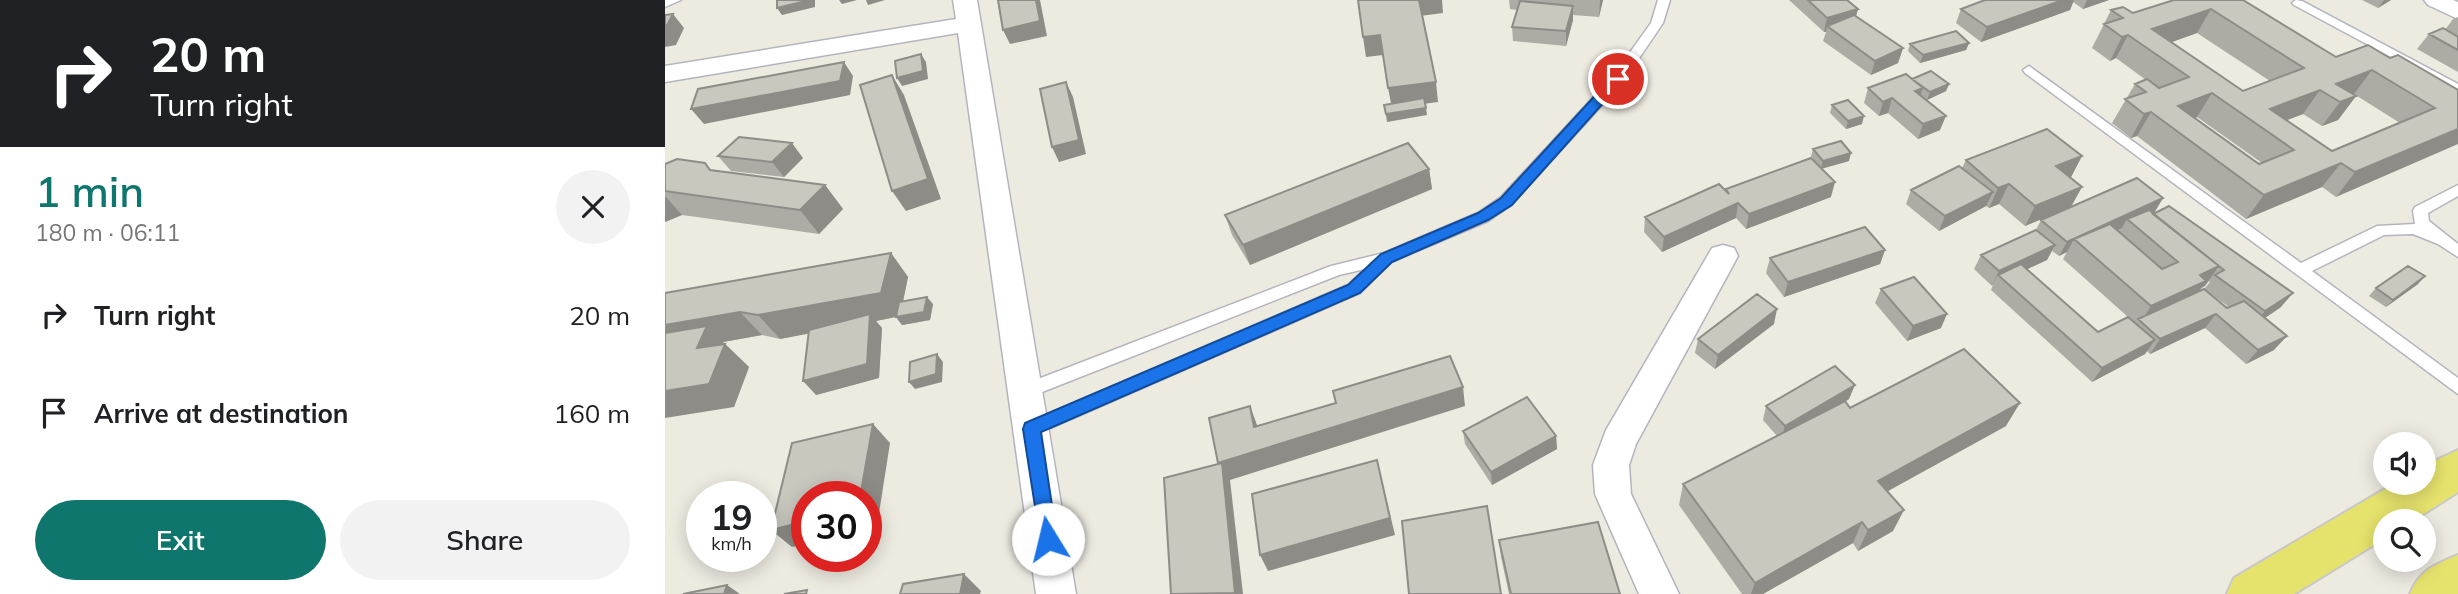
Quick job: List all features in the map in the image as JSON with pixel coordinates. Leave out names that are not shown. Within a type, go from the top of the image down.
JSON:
[{"type":"main road","points":[[2251,594],[2458,469]]},
{"type":"main road","points":[[2434,594],[2458,578]]},
{"type":"street","points":[[2435,0],[2458,12]]},
{"type":"street","points":[[665,74],[966,12],[1056,594]]},
{"type":"street","points":[[1659,594],[1613,494],[1611,465],[1619,441],[1723,256]]},
{"type":"lane","points":[[665,3],[675,0]]},
{"type":"lane","points":[[1026,391],[1336,270],[1387,258],[1483,217],[1506,201],[1618,79],[1657,23],[1664,0]]},
{"type":"lane","points":[[2298,3],[2458,89]]},
{"type":"lane","points":[[2029,71],[2458,387]]},
{"type":"lane","points":[[2438,239],[2422,223],[2420,211],[2458,190]]},
{"type":"lane","points":[[2300,270],[2382,230],[2414,229],[2438,239],[2458,252]]},
{"type":"lane","points":[[1031,429],[1354,289],[1387,258]]},
{"type":"building","points":[[777,0],[810,0],[777,8]]},
{"type":"building","points":[[998,0],[1036,0],[1040,21],[1003,30]]},
{"type":"building","points":[[1358,0],[1419,0],[1436,82],[1388,88],[1380,35],[1363,37]]},
{"type":"building","points":[[1808,0],[1847,0],[1858,9],[1827,18]]},
{"type":"building","points":[[1985,0],[2063,0],[1987,27],[1961,9]]},
{"type":"building","points":[[2174,0],[2243,0],[2336,57],[2368,45],[2390,58],[2398,55],[2458,90],[2458,129],[2355,172],[2341,163],[2264,195],[2151,112],[2144,114],[2125,99],[2146,92],[2135,84],[2147,79],[2159,88],[2189,77],[2128,35],[2122,37],[2104,24],[2123,18],[2111,10],[2123,7],[2133,13]],"holes":[[[2211,9],[2304,68],[2243,91],[2152,29]],[[2372,70],[2435,108],[2332,151],[2270,109],[2320,90],[2340,102],[2356,96],[2336,84]],[[2212,93],[2294,150],[2259,164],[2178,106]]]},
{"type":"building","points":[[1520,1],[1573,6],[1566,31],[1512,27]]},
{"type":"building","points":[[673,14],[665,29],[665,15]]},
{"type":"building","points":[[1854,15],[1903,48],[1875,61],[1827,26]]},
{"type":"building","points":[[2443,28],[2458,37],[2458,50],[2429,34]]},
{"type":"building","points":[[1956,31],[1969,43],[1923,55],[1910,44]]},
{"type":"building","points":[[921,54],[923,71],[897,78],[895,61]]},
{"type":"building","points":[[844,62],[840,81],[691,109],[698,89]]},
{"type":"building","points":[[1931,71],[1949,84],[1930,92],[1912,79]]},
{"type":"building","points":[[1906,74],[1923,88],[1915,91],[1946,116],[1923,124],[1892,98],[1883,102],[1868,88]]},
{"type":"building","points":[[892,75],[928,179],[892,191],[860,85]]},
{"type":"building","points":[[1066,82],[1079,140],[1052,147],[1040,89]]},
{"type":"building","points":[[1424,98],[1426,108],[1386,114],[1384,105]]},
{"type":"building","points":[[1848,100],[1864,116],[1848,121],[1832,105]]},
{"type":"building","points":[[2047,129],[2082,156],[2056,166],[2082,187],[2035,206],[2009,184],[1998,188],[1966,160]]},
{"type":"building","points":[[739,137],[792,143],[772,162],[718,156]]},
{"type":"building","points":[[1841,141],[1851,153],[1823,161],[1813,149]]},
{"type":"building","points":[[1408,143],[1429,169],[1243,245],[1225,215]]},
{"type":"building","points":[[1811,158],[1835,182],[1749,214],[1738,203],[1664,237],[1645,217],[1719,184],[1729,194],[1726,189]]},
{"type":"building","points":[[677,159],[705,163],[710,170],[825,185],[800,210],[665,191],[665,164]]},
{"type":"building","points":[[1959,166],[1993,192],[1945,216],[1911,190]]},
{"type":"building","points":[[2137,178],[2163,198],[2067,242],[2041,220]]},
{"type":"building","points":[[2169,206],[2293,293],[2265,311],[2215,275],[2224,270],[2153,214]]},
{"type":"building","points":[[2149,210],[2219,266],[2200,275],[2206,281],[2151,306],[2074,239],[2110,224],[2162,269],[2178,262],[2127,219]]},
{"type":"building","points":[[1865,227],[1885,250],[1788,282],[1770,258]]},
{"type":"building","points":[[2036,230],[2055,245],[1999,271],[1981,255]]},
{"type":"building","points":[[891,253],[881,293],[758,315],[740,312],[665,325],[665,293]]},
{"type":"building","points":[[2021,264],[2098,332],[2128,317],[2155,340],[2102,368],[1998,275]]},
{"type":"building","points":[[2408,266],[2425,276],[2393,300],[2376,288]]},
{"type":"building","points":[[1914,277],[1947,314],[1913,326],[1881,289]]},
{"type":"building","points":[[2204,289],[2227,308],[2244,301],[2287,336],[2258,350],[2216,314],[2160,339],[2138,319]]},
{"type":"building","points":[[1757,294],[1777,309],[1718,355],[1698,339]]},
{"type":"building","points":[[927,297],[924,312],[896,317],[899,302]]},
{"type":"building","points":[[870,314],[867,364],[803,381],[809,330]]},
{"type":"building","points":[[707,326],[697,348],[725,344],[709,384],[665,391],[665,333]]},
{"type":"building","points":[[1964,349],[2020,403],[1878,481],[1904,510],[1868,530],[1862,522],[1755,583],[1683,484],[1845,401],[1850,408]]},
{"type":"building","points":[[937,354],[936,374],[909,382],[910,362]]},
{"type":"building","points":[[1450,356],[1463,387],[1218,463],[1209,418],[1250,406],[1254,427],[1336,403],[1333,391]]},
{"type":"building","points":[[1835,366],[1855,385],[1785,426],[1766,406]]},
{"type":"building","points":[[1527,397],[1556,436],[1491,472],[1463,431]]},
{"type":"building","points":[[873,424],[863,481],[791,481],[791,525],[777,528],[777,505],[792,443]]},
{"type":"building","points":[[1377,460],[1390,518],[1260,555],[1252,494]]},
{"type":"building","points":[[1222,463],[1235,593],[1171,594],[1164,478]]},
{"type":"building","points":[[1487,506],[1501,594],[1409,594],[1402,521]]},
{"type":"building","points":[[1598,522],[1620,594],[1511,594],[1499,540]]},
{"type":"building","points":[[964,574],[960,594],[900,594],[903,584]]},
{"type":"building","points":[[727,585],[724,594],[683,594]]},
{"type":"building","points":[[807,590],[806,594],[784,594]]},
{"type":"route","points":[[1048,539],[1031,429],[1354,289],[1387,258],[1483,217],[1506,201],[1618,79]]}]
